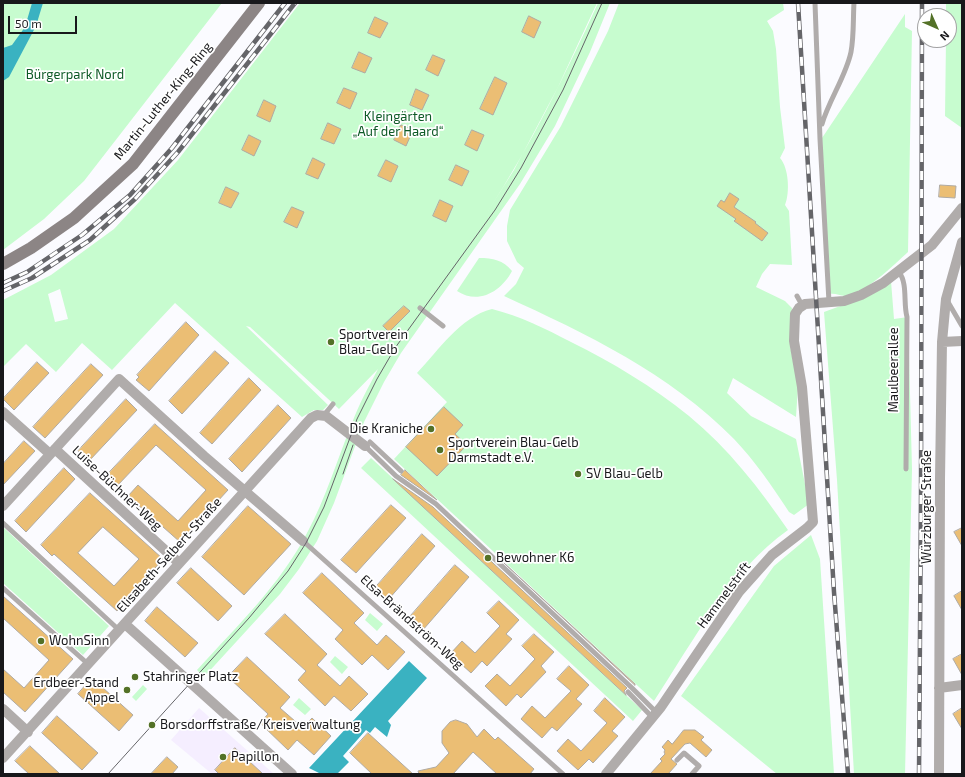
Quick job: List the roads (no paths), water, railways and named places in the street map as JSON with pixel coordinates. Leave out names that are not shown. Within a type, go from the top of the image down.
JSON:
[{"type":"main road","name":"Martin-Luther-King-Ring","points":[[3,264],[31,248],[74,218],[124,173],[150,144],[259,3]]},
{"type":"street","points":[[802,305],[844,300],[861,295],[899,272],[932,246],[962,208]]},
{"type":"street","name":"Würzburger Straße","points":[[939,774],[942,342],[946,299],[962,242]]},
{"type":"street","name":"Hammelstrift","points":[[606,774],[654,715],[739,592],[772,555],[813,522],[802,387],[794,341],[795,314],[802,305]]},
{"type":"street","points":[[942,342],[962,341]]},
{"type":"street","name":"Elsa-Brändström-Weg","points":[[53,451],[119,379],[303,541]]},
{"type":"street","name":"Luise-Büchner-Weg","points":[[3,412],[53,451],[179,563]]},
{"type":"street","name":"Elisabeth-Selbert-Straße","points":[[3,758],[28,732],[244,490],[311,418],[317,414],[324,415]]},
{"type":"street","points":[[324,415],[368,444]]},
{"type":"street","points":[[3,506],[53,451]]},
{"type":"street","points":[[122,627],[292,774]]},
{"type":"street","points":[[939,688],[962,685]]},
{"type":"street","points":[[3,709],[28,732]]},
{"type":"lane","points":[[815,3],[829,302]]},
{"type":"lane","points":[[820,129],[827,105],[844,74],[851,53],[854,3]]},
{"type":"lane","name":"Maulbeerallee","points":[[899,272],[904,282],[904,306],[907,317],[906,469]]},
{"type":"lane","points":[[797,296],[802,305]]},
{"type":"lane","points":[[946,299],[962,326]]},
{"type":"lane","points":[[420,308],[443,326]]},
{"type":"lane","points":[[324,415],[334,404]]},
{"type":"lane","points":[[368,444],[396,476],[436,504],[632,688],[654,715]]},
{"type":"lane","points":[[368,444],[401,471]]},
{"type":"lane","points":[[3,523],[122,627]]},
{"type":"lane","name":"Elsa-Brändström-Weg","points":[[303,541],[563,774]]},
{"type":"lane","points":[[3,588],[88,664]]},
{"type":"lane","points":[[628,692],[654,715]]},
{"type":"lane","points":[[677,760],[684,753],[699,766],[692,774]]},
{"type":"water","points":[[32,3],[43,3],[36,26],[9,77],[3,81],[3,48],[12,45],[25,27]]},
{"type":"water","points":[[409,661],[427,678],[388,721],[391,725],[387,737],[375,727],[370,733],[366,730],[343,756],[349,762],[337,774],[321,774],[309,768]]},
{"type":"tram line","points":[[108,774],[249,618],[288,571],[306,543],[324,507],[357,419],[377,379],[395,348],[495,210],[521,168],[563,90],[602,3]]},
{"type":"tram line","points":[[343,474],[353,445]]},
{"type":"railway","points":[[3,283],[27,272],[82,235],[130,195],[172,148],[285,3]]},
{"type":"railway","points":[[3,291],[32,278],[90,240],[135,199],[178,152],[295,3]]},
{"type":"railway","points":[[798,3],[834,592],[848,774]]},
{"type":"railway","points":[[919,774],[922,3]]},
{"type":"place","name":"Sportverein Blau-Gelb","points":[[331,342]]},
{"type":"place","name":"Die Kraniche","points":[[431,429]]},
{"type":"place","name":"Sportverein Blau-Gelb Darmstadt e.V.","points":[[440,450]]},
{"type":"place","name":"SV Blau-Gelb","points":[[578,474]]},
{"type":"place","name":"Bewohner K6","points":[[488,558]]},
{"type":"place","name":"WohnSinn","points":[[41,641]]},
{"type":"place","name":"Stahringer Platz","points":[[135,677]]},
{"type":"place","name":"Erdbeer-Stand Appel","points":[[127,690]]},
{"type":"place","name":"Borsdorffstraße/Kreisverwaltung","points":[[152,725]]},
{"type":"place","name":"Papillon","points":[[223,757]]},
{"type":"park label","name":"Bürgerpark Nord","points":[[75,75]]},
{"type":"park label","name":"Kleingärten „Auf der Haard“","points":[[398,124]]}]
